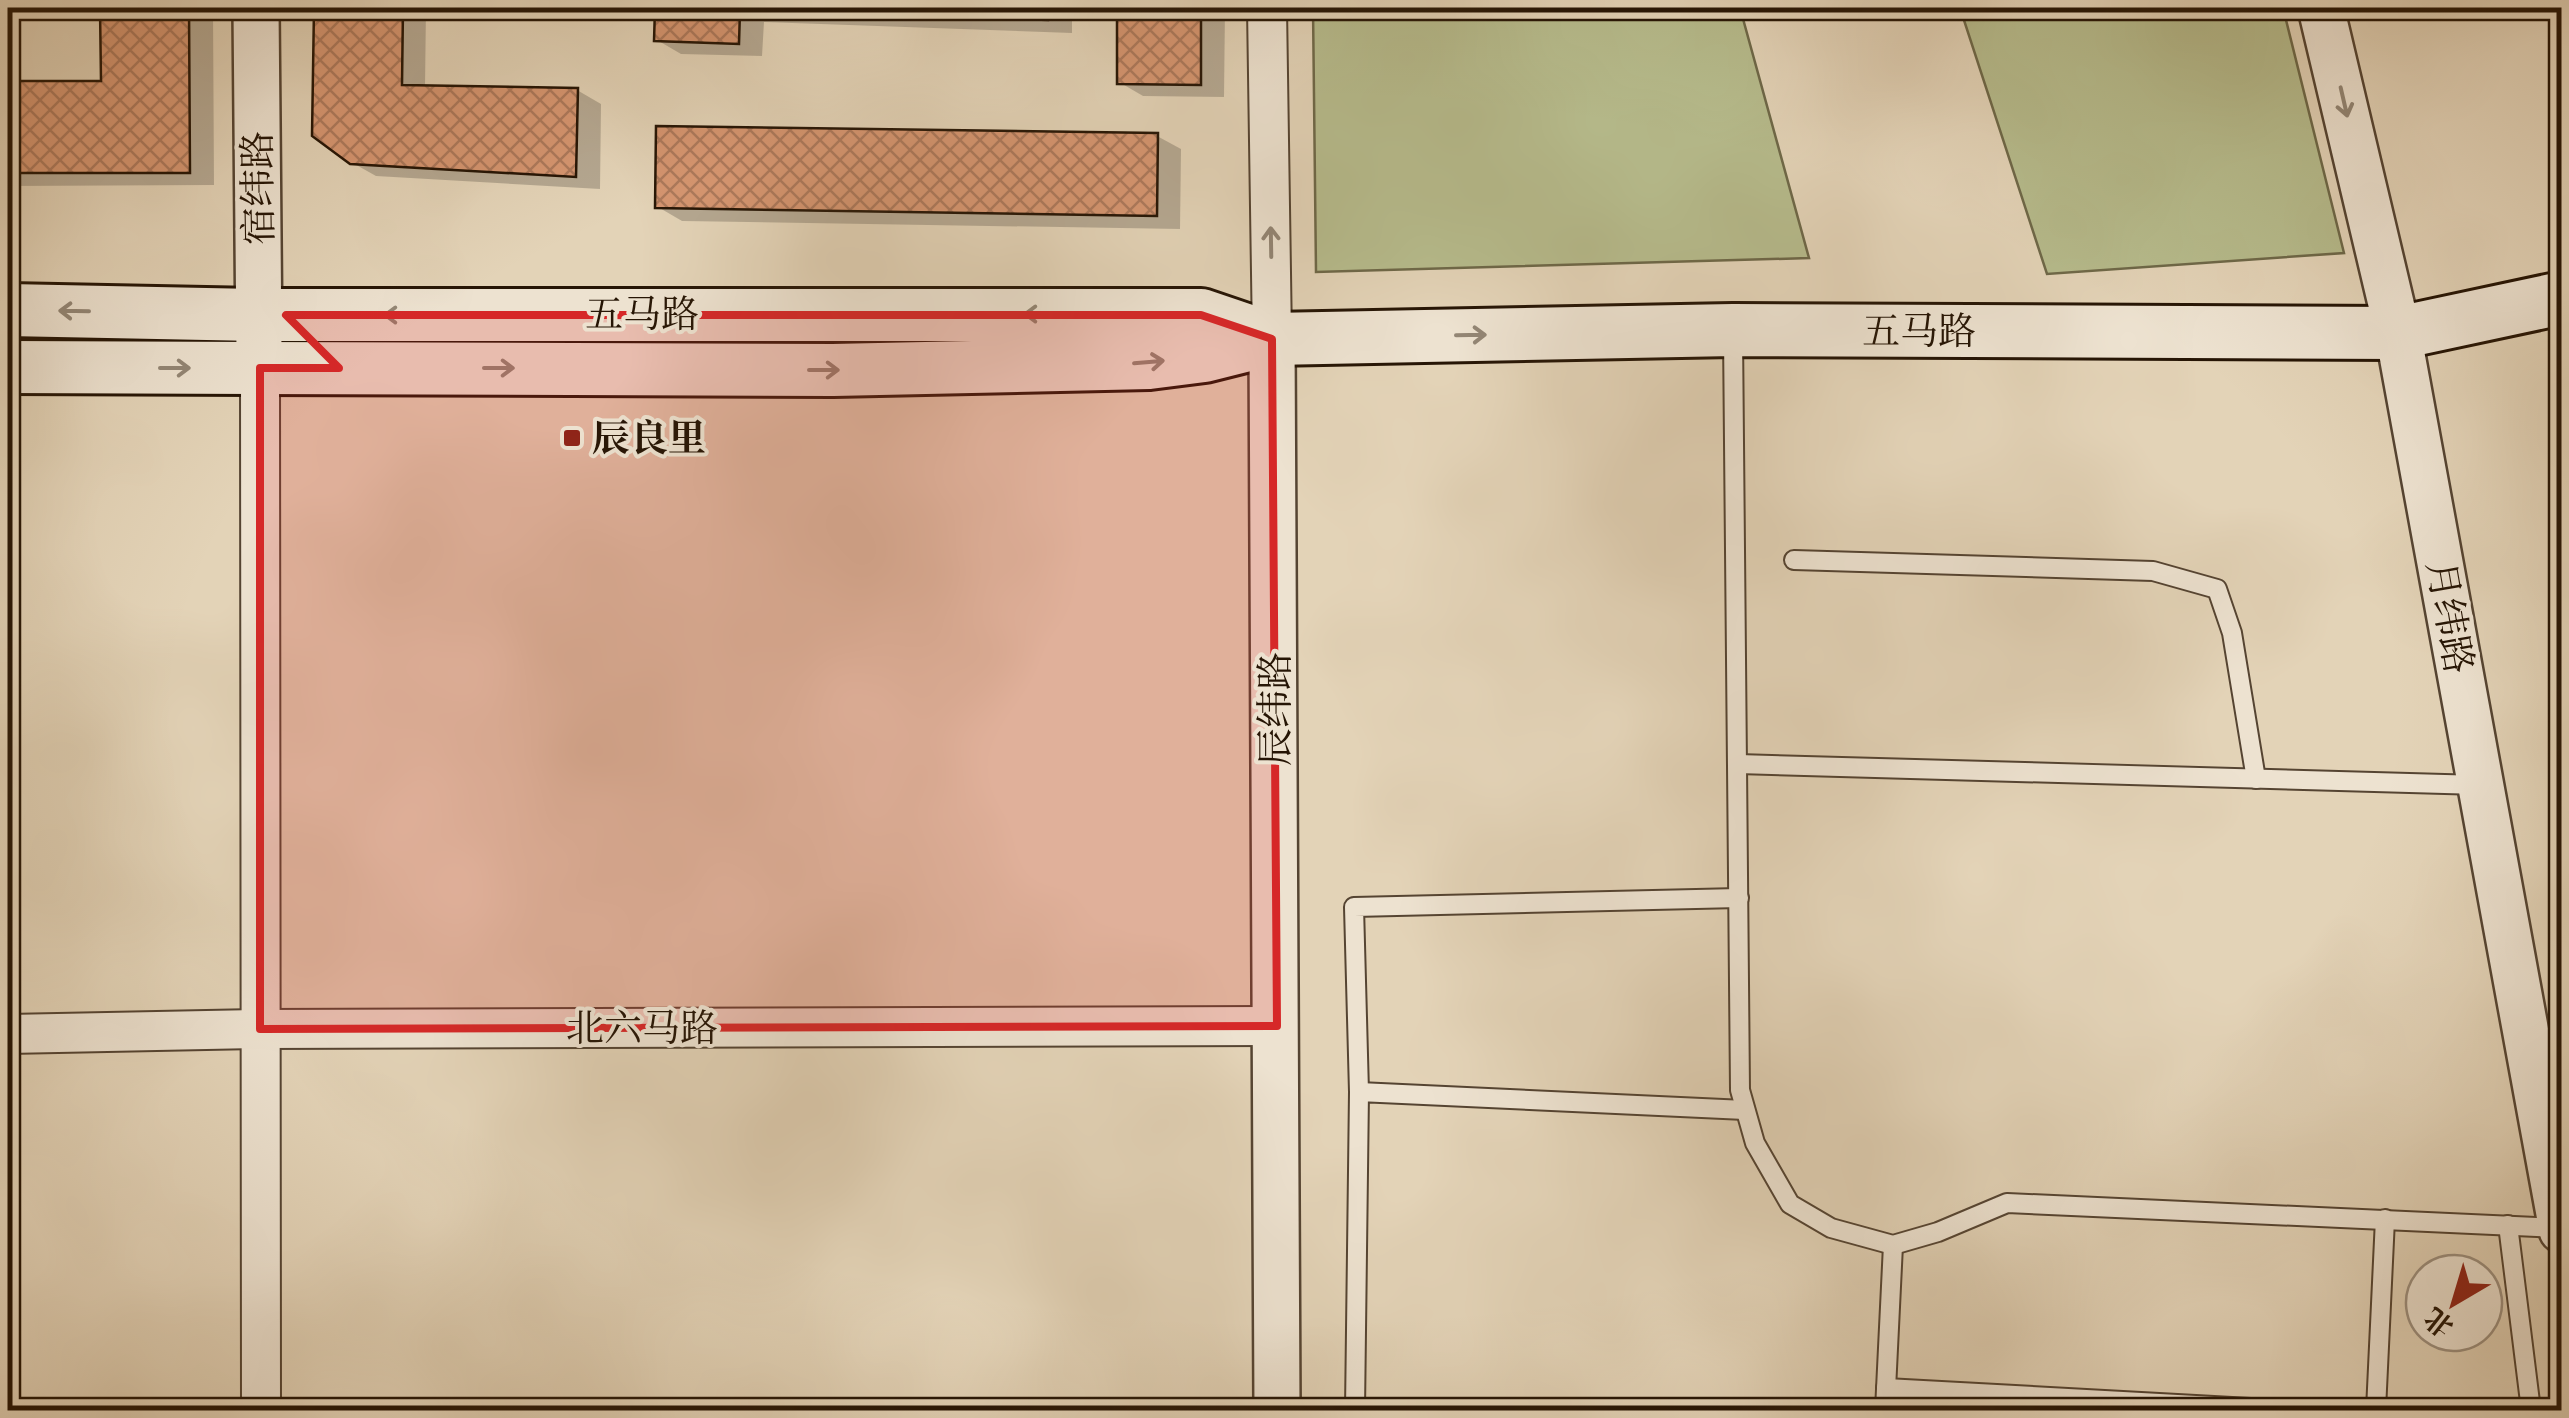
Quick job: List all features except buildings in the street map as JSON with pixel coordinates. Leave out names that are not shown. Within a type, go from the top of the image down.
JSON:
[{"type":"main road","name":"五马路","points":[[8,367],[833,370],[1148,364],[1204,356],[1272,339],[1733,330],[2398,333],[2562,298]]},
{"type":"main road","name":"五马路","points":[[8,310],[273,315],[1200,315],[1272,339]]},
{"type":"street","name":"宿纬路","points":[[256,8],[258,240],[273,315]]},
{"type":"street","name":"辰纬路","points":[[1267,8],[1277,1410]]},
{"type":"street","name":"月纬路","points":[[2321,8],[2398,333],[2561,1229]]},
{"type":"street","points":[[261,1410],[260,368],[273,315],[326,347],[402,367]]},
{"type":"street","name":"北六马路","points":[[8,1034],[260,1029],[1277,1026]]},
{"type":"lane","points":[[1733,330],[1740,1090],[1755,1144],[1790,1204],[1831,1228],[1893,1245],[1938,1232],[2008,1203],[2561,1229]]},
{"type":"lane","points":[[1794,560],[2152,571],[2217,589],[2232,633],[2256,779]]},
{"type":"lane","points":[[1738,764],[2480,785]]},
{"type":"lane","points":[[1355,1410],[1360,1092],[1354,906],[1739,898]]},
{"type":"lane","points":[[1360,1092],[1745,1110]]},
{"type":"lane","points":[[2376,1410],[2385,1220]]},
{"type":"lane","points":[[2508,1225],[2530,1410]]},
{"type":"lane","points":[[1885,1410],[1893,1245]]},
{"type":"lane","points":[[1886,1388],[2286,1410]]},
{"type":"highlighted area","points":[[286,315],[1201,315],[1272,339],[1277,1026],[260,1029],[260,368],[339,368]]},
{"type":"green space","points":[[1313,8],[1740,8],[1809,258],[1316,272]]},
{"type":"green space","points":[[1960,8],[2283,8],[2344,253],[2047,274]]},
{"type":"place","name":"辰良里","points":[[572,438]]}]
